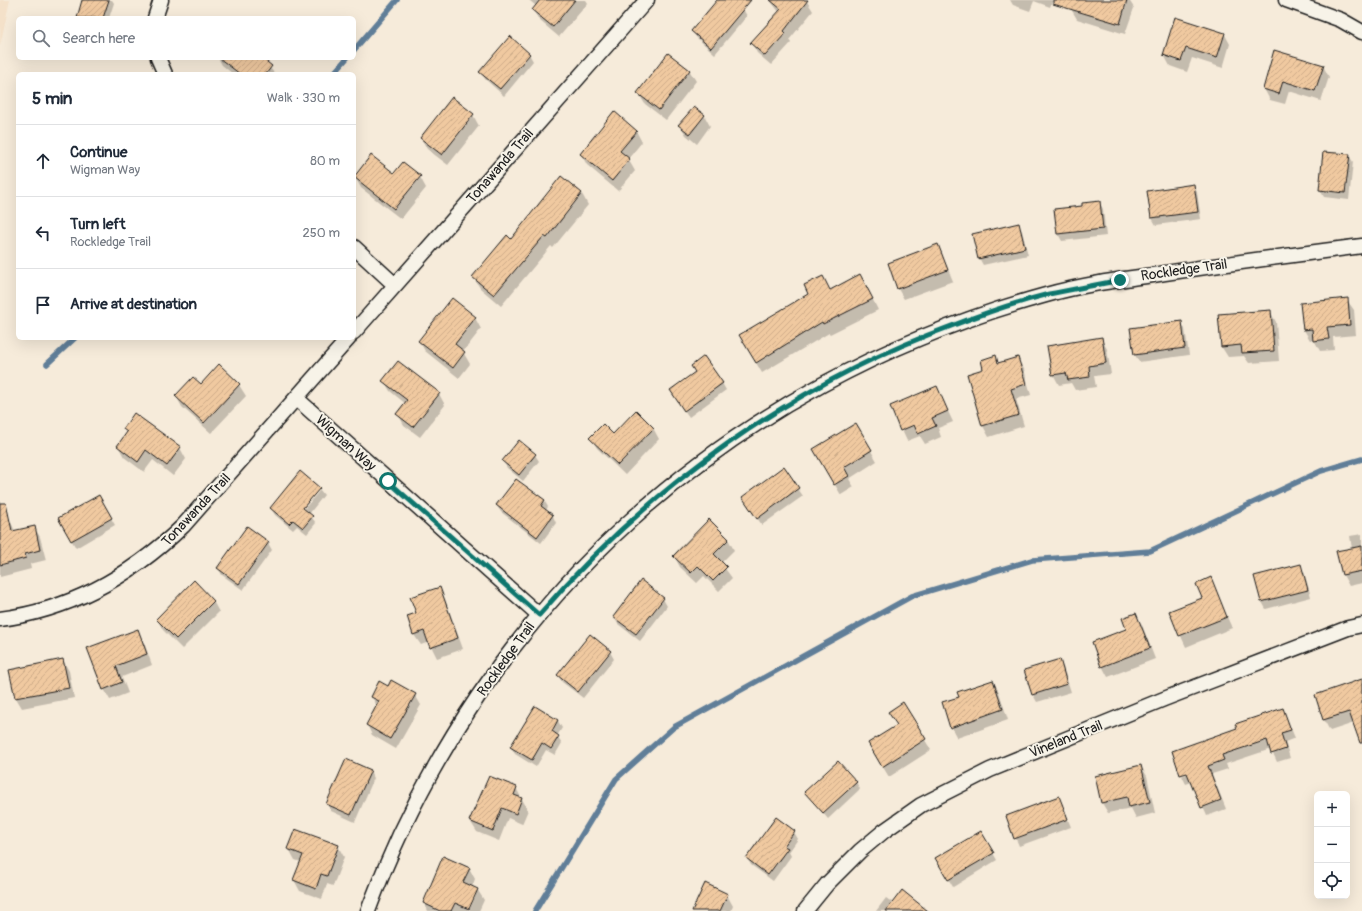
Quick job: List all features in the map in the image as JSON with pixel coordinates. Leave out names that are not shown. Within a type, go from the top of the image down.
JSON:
[{"type":"street","points":[[157,16],[161,0]]},
{"type":"street","name":"Tonawanda Trail","points":[[356,330],[647,0]]},
{"type":"street","points":[[1286,0],[1341,20],[1362,32]]},
{"type":"street","points":[[159,60],[164,72]]},
{"type":"street","name":"Rockledge Trail","points":[[368,911],[389,859],[434,768],[458,727],[505,657],[562,588],[610,538],[698,463],[779,410],[813,390],[919,338],[978,316],[1048,294],[1120,280],[1175,271],[1362,246]]},
{"type":"street","points":[[356,249],[395,285]]},
{"type":"street","name":"Tonawanda Trail","points":[[0,619],[14,617],[58,605],[102,587],[140,564],[183,526],[347,340]]},
{"type":"street","name":"Wigman Way","points":[[296,398],[539,615]]},
{"type":"street","name":"Vineland Trail","points":[[805,911],[827,884],[860,851],[884,831],[921,805],[983,773],[1164,699],[1348,628],[1362,625]]},
{"type":"shaded area","points":[[0,0],[10,0],[0,46]]},
{"type":"building","points":[[82,0],[109,0],[104,16],[78,16]]},
{"type":"building","points":[[540,0],[575,0],[553,27],[532,10]]},
{"type":"building","points":[[717,0],[751,0],[711,48],[691,31]]},
{"type":"building","points":[[770,0],[808,0],[784,31],[786,33],[765,56],[750,43],[781,9]]},
{"type":"building","points":[[1053,0],[1127,0],[1120,24],[1053,4]]},
{"type":"building","points":[[1175,17],[1225,33],[1217,58],[1186,48],[1181,61],[1163,55]]},
{"type":"building","points":[[510,36],[530,54],[500,89],[479,72]]},
{"type":"building","points":[[1274,50],[1324,65],[1315,91],[1283,81],[1279,94],[1263,89]]},
{"type":"building","points":[[668,53],[690,70],[659,110],[637,93]]},
{"type":"building","points":[[222,60],[264,60],[272,66],[268,72],[237,72]]},
{"type":"building","points":[[452,97],[474,114],[442,155],[420,138]]},
{"type":"building","points":[[694,107],[705,115],[690,134],[678,125]]},
{"type":"building","points":[[614,111],[637,131],[620,151],[630,159],[612,181],[580,154]]},
{"type":"building","points":[[1323,152],[1350,154],[1345,193],[1319,190]]},
{"type":"building","points":[[371,155],[394,173],[403,162],[421,176],[394,209],[356,179],[356,174]]},
{"type":"building","points":[[561,176],[582,193],[547,238],[544,236],[494,295],[472,277],[507,235],[511,239]]},
{"type":"building","points":[[1194,184],[1198,212],[1151,218],[1147,191]]},
{"type":"building","points":[[1100,201],[1103,229],[1057,234],[1054,209],[1082,206],[1082,203]]},
{"type":"building","points":[[1019,223],[1025,248],[978,259],[972,234]]},
{"type":"building","points":[[938,244],[948,270],[897,289],[888,263]]},
{"type":"building","points":[[860,274],[873,299],[823,324],[822,322],[756,363],[739,335],[808,294],[804,285],[823,276],[830,290]]},
{"type":"building","points":[[452,298],[476,317],[455,344],[465,352],[453,368],[418,341]]},
{"type":"building","points":[[1348,298],[1350,325],[1327,327],[1329,339],[1313,341],[1312,329],[1303,330],[1300,303]]},
{"type":"building","points":[[1271,310],[1274,351],[1242,353],[1241,345],[1221,347],[1218,314]]},
{"type":"building","points":[[1182,321],[1185,348],[1134,355],[1130,328]]},
{"type":"building","points":[[1102,337],[1106,363],[1089,366],[1090,377],[1068,380],[1066,373],[1052,375],[1047,346]]},
{"type":"building","points":[[996,355],[998,363],[1018,357],[1026,384],[1011,389],[1019,415],[982,426],[967,374],[983,369],[981,360]]},
{"type":"building","points":[[704,356],[723,383],[684,411],[670,390],[695,372],[691,366]]},
{"type":"building","points":[[398,361],[440,393],[413,427],[396,414],[407,400],[382,381]]},
{"type":"building","points":[[219,364],[240,384],[204,423],[175,396],[193,377],[201,384]]},
{"type":"building","points":[[937,386],[948,411],[932,418],[936,426],[918,434],[914,425],[900,431],[890,406]]},
{"type":"building","points":[[636,410],[654,428],[618,465],[589,438],[603,424],[613,434]]},
{"type":"building","points":[[134,413],[181,447],[167,466],[146,450],[138,462],[117,446],[127,432],[123,429]]},
{"type":"building","points":[[856,423],[872,450],[844,467],[849,476],[834,485],[813,449]]},
{"type":"building","points":[[519,440],[536,454],[519,475],[502,461]]},
{"type":"building","points":[[784,466],[799,488],[757,519],[742,497]]},
{"type":"building","points":[[300,471],[320,488],[303,508],[313,516],[303,528],[293,520],[289,524],[270,508]]},
{"type":"building","points":[[516,479],[545,500],[541,506],[553,515],[537,537],[496,505]]},
{"type":"building","points":[[99,495],[112,518],[71,541],[58,518]]},
{"type":"building","points":[[0,503],[6,503],[12,531],[35,526],[40,550],[25,554],[26,558],[0,565]]},
{"type":"building","points":[[709,519],[729,539],[714,554],[727,567],[713,581],[698,566],[691,573],[673,556]]},
{"type":"building","points":[[247,526],[269,542],[239,584],[217,568]]},
{"type":"building","points":[[1362,546],[1362,571],[1342,575],[1336,551]]},
{"type":"building","points":[[1301,564],[1308,590],[1261,602],[1254,576]]},
{"type":"building","points":[[1211,577],[1227,617],[1179,636],[1169,611],[1202,598],[1196,584]]},
{"type":"building","points":[[194,580],[214,601],[176,639],[156,619]]},
{"type":"building","points":[[641,580],[664,598],[636,634],[613,617]]},
{"type":"building","points":[[440,587],[458,638],[430,648],[424,631],[413,635],[407,616],[416,613],[410,597]]},
{"type":"building","points":[[1136,613],[1150,648],[1101,667],[1092,642],[1126,629],[1122,618]]},
{"type":"building","points":[[138,629],[147,654],[116,666],[122,682],[103,690],[87,648]]},
{"type":"building","points":[[590,634],[611,651],[578,692],[557,675]]},
{"type":"building","points":[[63,659],[69,688],[15,698],[9,670]]},
{"type":"building","points":[[1060,659],[1067,684],[1032,695],[1024,670]]},
{"type":"building","points":[[1362,679],[1362,743],[1360,743],[1349,712],[1323,720],[1315,695]]},
{"type":"building","points":[[391,680],[416,694],[390,739],[366,725],[379,701],[371,697],[379,681],[388,686]]},
{"type":"building","points":[[993,680],[1003,709],[950,728],[942,702],[959,697],[957,692]]},
{"type":"building","points":[[903,702],[926,739],[882,767],[868,743],[897,725],[888,712]]},
{"type":"building","points":[[535,706],[558,720],[552,731],[559,736],[551,749],[542,743],[532,760],[510,747]]},
{"type":"building","points":[[1283,708],[1291,730],[1281,733],[1286,749],[1271,754],[1267,740],[1222,755],[1224,760],[1208,766],[1221,800],[1201,808],[1187,773],[1180,775],[1172,751],[1237,728],[1235,724]]},
{"type":"building","points":[[346,759],[371,770],[351,815],[326,804]]},
{"type":"building","points":[[838,761],[857,782],[823,813],[804,792]]},
{"type":"building","points":[[1141,765],[1150,802],[1129,807],[1127,797],[1101,803],[1095,776]]},
{"type":"building","points":[[489,776],[517,787],[514,795],[522,798],[516,814],[502,808],[493,831],[469,821]]},
{"type":"building","points":[[1059,796],[1068,819],[1014,839],[1006,816]]},
{"type":"building","points":[[776,817],[795,831],[784,846],[788,848],[768,875],[746,858]]},
{"type":"building","points":[[295,829],[339,845],[327,876],[321,874],[316,889],[293,880],[303,855],[287,849]]},
{"type":"building","points":[[981,831],[994,853],[948,880],[935,858]]},
{"type":"building","points":[[443,856],[470,868],[463,882],[478,889],[469,909],[455,903],[451,911],[440,911],[423,903]]},
{"type":"building","points":[[705,883],[728,894],[720,911],[692,911]]},
{"type":"building","points":[[902,890],[928,911],[886,911]]},
{"type":"waterway","points":[[356,48],[397,0]]},
{"type":"waterway","points":[[335,72],[345,60]]},
{"type":"waterway","points":[[47,364],[73,340]]},
{"type":"waterway","points":[[535,911],[616,779],[674,727],[912,596],[1032,560],[1150,551],[1321,471],[1362,459]]},
{"type":"route","points":[[388,481],[539,615],[562,588],[610,538],[676,481],[698,463],[730,441],[813,390],[882,354],[919,338],[978,316],[1048,294],[1120,280]]}]
